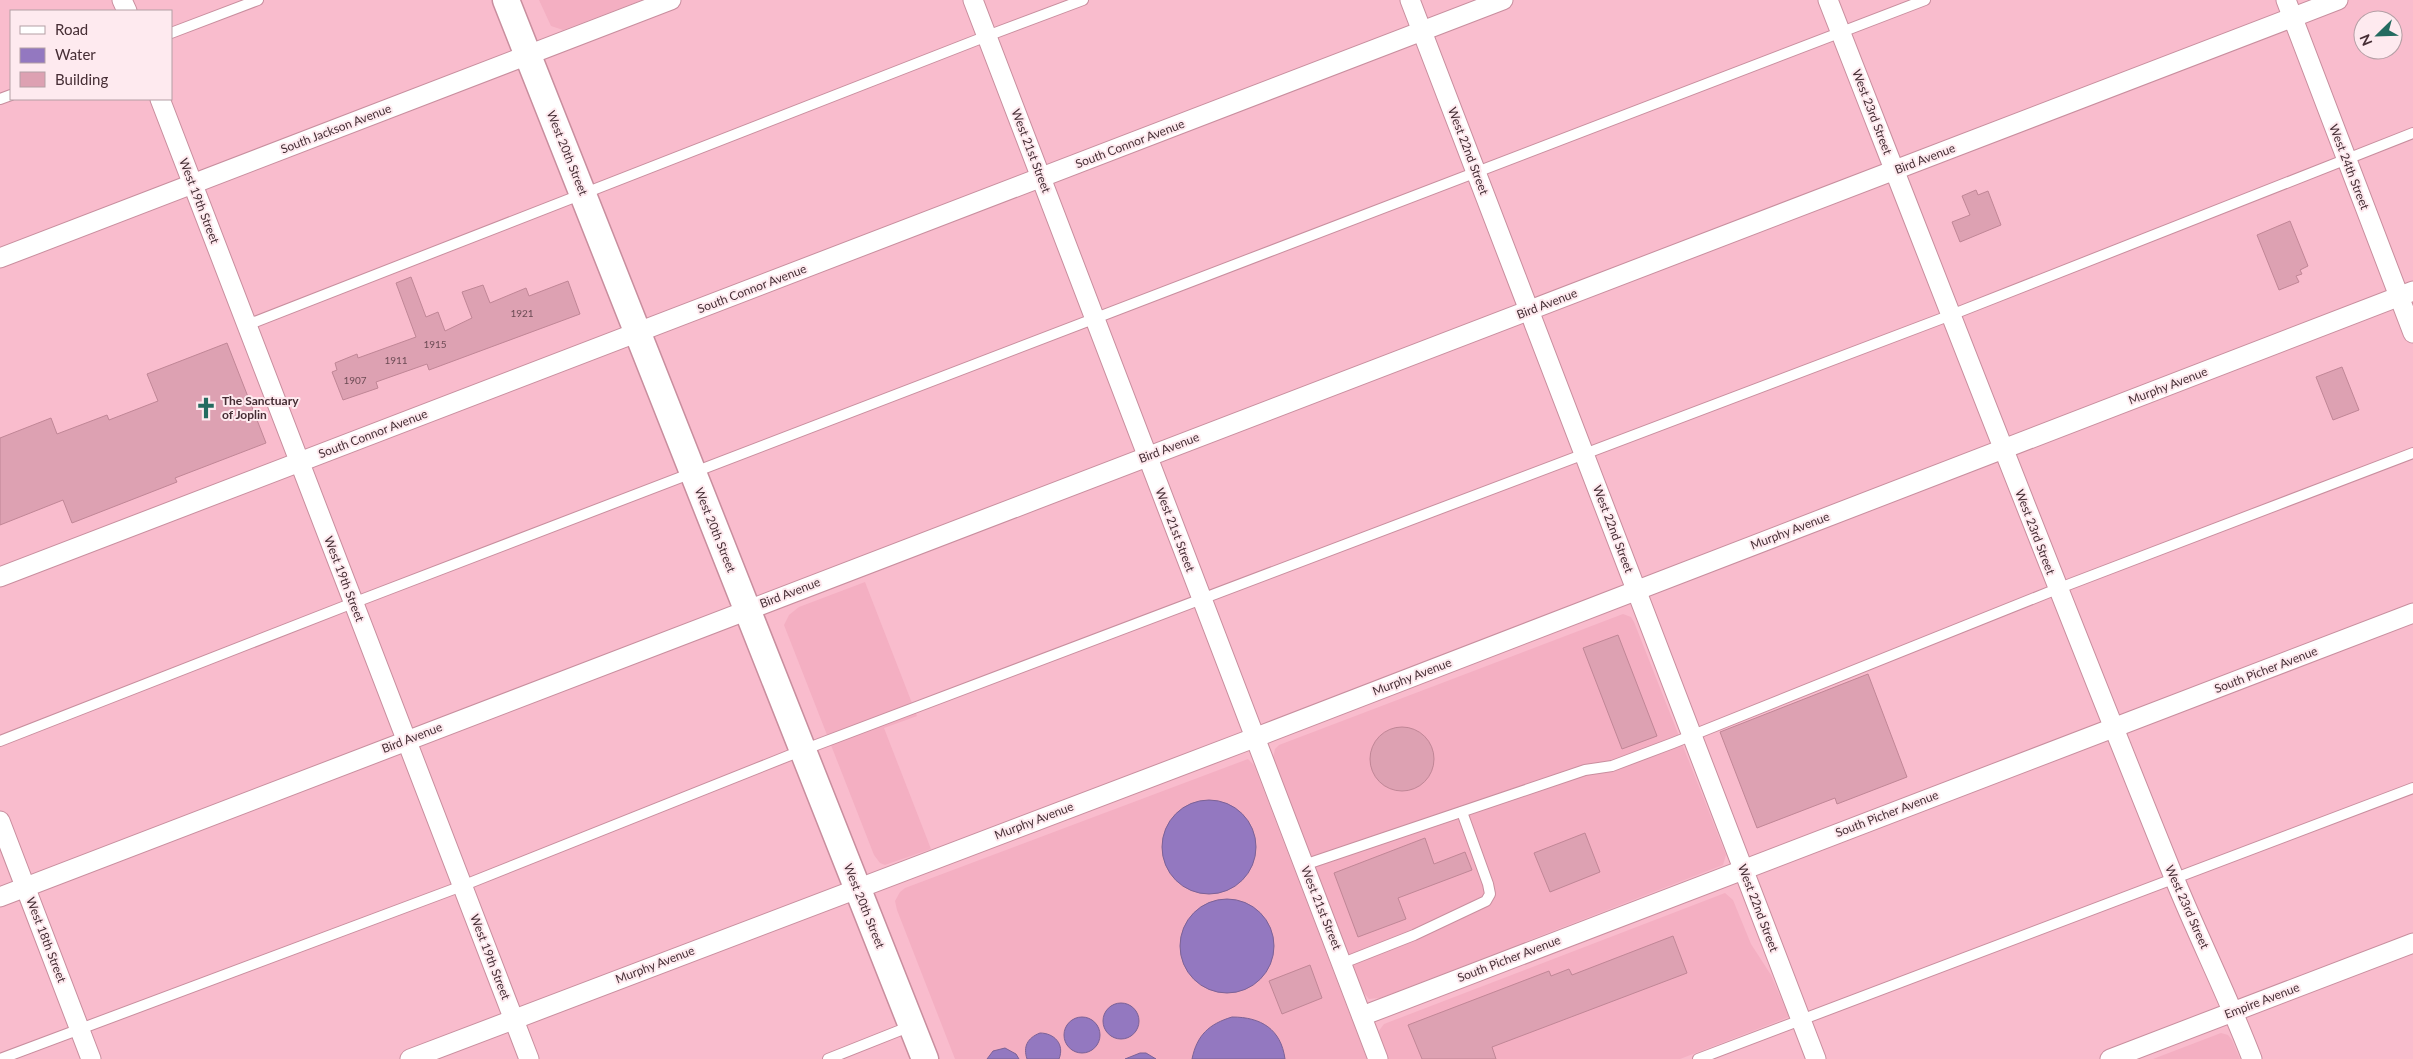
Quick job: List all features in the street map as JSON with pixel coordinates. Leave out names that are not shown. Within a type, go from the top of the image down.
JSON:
[{"type":"main road","name":"West 20th Street","points":[[506,0],[925,1059]]},
{"type":"street","name":"South Jackson Avenue","points":[[0,258],[671,0]]},
{"type":"street","name":"West 21st Street","points":[[973,0],[1254,738],[1343,963],[1378,1059]]},
{"type":"street","name":"West 22nd Street","points":[[1410,0],[1816,1059]]},
{"type":"street","name":"South Connor Avenue","points":[[0,577],[1502,0]]},
{"type":"street","name":"West 23rd Street","points":[[1828,0],[2057,589],[2115,728],[2174,878],[2234,1012],[2252,1059]]},
{"type":"street","name":"Bird Avenue","points":[[0,897],[1895,171],[2289,9],[2338,0]]},
{"type":"street","name":"West 24th Street","points":[[2289,9],[2346,160],[2406,294],[2413,333]]},
{"type":"street","name":"West 19th Street","points":[[160,100],[529,1059]]},
{"type":"street","name":"Murphy Avenue","points":[[410,1059],[1254,738],[2406,294]]},
{"type":"street","name":"South Picher Avenue","points":[[1362,1016],[2413,613]]},
{"type":"street","name":"West 18th Street","points":[[0,821],[92,1059]]},
{"type":"street","name":"Empire Avenue","points":[[2110,1059],[2413,943]]},
{"type":"lane","points":[[172,33],[258,0]]},
{"type":"lane","points":[[247,325],[986,36],[1083,0]]},
{"type":"lane","points":[[0,741],[353,603],[1925,0]]},
{"type":"lane","points":[[0,1059],[462,886],[803,750],[1951,314],[2413,133]]},
{"type":"lane","points":[[1304,865],[1585,770],[1612,766],[1692,736],[2057,589],[2413,453]]},
{"type":"lane","points":[[1698,1059],[2413,788]]},
{"type":"lane","points":[[1343,963],[1414,935],[1486,901],[1490,894],[1488,884],[1462,812]]},
{"type":"lane","points":[[828,1059],[912,1026]]},
{"type":"shaded area","points":[[539,0],[642,0],[563,30],[551,26]]},
{"type":"shaded area","points":[[865,582],[917,716],[884,728],[931,849],[885,865],[880,863],[874,855],[784,625],[789,615],[799,607]]},
{"type":"shaded area","points":[[1623,614],[1631,617],[1634,622],[1726,855],[1723,865],[1380,998],[1369,999],[1363,992],[1273,758],[1275,749],[1279,745]]},
{"type":"shaded area","points":[[1248,759],[1254,765],[1367,1059],[955,1059],[897,910],[895,901],[900,892],[905,888]]},
{"type":"shaded area","points":[[1725,893],[1733,900],[1751,944],[1771,975],[1789,1017],[1680,1059],[1388,1059],[1378,1032],[1384,1024]]},
{"type":"shaded area","points":[[2221,1033],[2228,1035],[2232,1040],[2240,1059],[2153,1059]]},
{"type":"water","points":[[1209,800],[1227,804],[1242,814],[1252,829],[1256,847],[1252,865],[1242,880],[1227,890],[1209,894],[1191,890],[1176,880],[1166,865],[1162,847],[1166,829],[1176,814],[1191,804]]},
{"type":"water","points":[[1227,899],[1245,903],[1260,913],[1270,928],[1274,946],[1270,964],[1260,979],[1245,989],[1227,993],[1209,989],[1194,979],[1184,964],[1180,946],[1184,928],[1194,913],[1209,903]]},
{"type":"water","points":[[1121,1003],[1134,1008],[1139,1021],[1134,1034],[1121,1039],[1108,1034],[1103,1021],[1108,1008]]},
{"type":"water","points":[[1082,1017],[1095,1022],[1100,1035],[1095,1048],[1082,1053],[1069,1048],[1064,1035],[1069,1022]]},
{"type":"water","points":[[1232,1017],[1252,1019],[1268,1027],[1279,1040],[1285,1059],[1192,1059],[1197,1043],[1205,1032],[1217,1023]]},
{"type":"water","points":[[1040,1033],[1050,1035],[1057,1040],[1061,1049],[1059,1059],[1027,1059],[1027,1043],[1032,1037]]},
{"type":"water","points":[[1005,1048],[1016,1054],[1019,1059],[987,1059],[993,1051]]},
{"type":"water","points":[[1140,1053],[1146,1053],[1156,1059],[1125,1059]]},
{"type":"building","points":[[1976,190],[1978,195],[1988,191],[2001,225],[1960,242],[1952,222],[1970,215],[1962,196]]},
{"type":"building","points":[[2290,221],[2308,266],[2300,270],[2302,274],[2296,276],[2299,282],[2279,290],[2257,235]]},
{"type":"building","points":[[411,277],[426,317],[438,312],[445,331],[472,318],[462,292],[483,285],[490,303],[526,288],[529,296],[568,281],[580,314],[429,370],[427,364],[376,382],[378,388],[343,400],[332,372],[337,370],[335,363],[357,354],[358,358],[416,337],[396,283]]},
{"type":"building","points":[[227,343],[266,443],[175,478],[177,482],[72,523],[63,500],[0,525],[0,438],[51,418],[57,434],[107,415],[109,420],[158,401],[147,374]]},
{"type":"building","points":[[2342,367],[2359,410],[2333,420],[2316,377]]},
{"type":"building","points":[[1618,635],[1657,736],[1622,749],[1583,648]]},
{"type":"building","points":[[1868,674],[1907,777],[1837,804],[1835,798],[1757,828],[1720,732]]},
{"type":"building","points":[[1396,727],[1408,727],[1425,736],[1432,747],[1434,759],[1432,771],[1425,782],[1408,791],[1396,791],[1384,786],[1375,777],[1370,765],[1370,753],[1375,741],[1384,732]]},
{"type":"building","points":[[1585,833],[1600,872],[1550,892],[1534,853]]},
{"type":"building","points":[[1425,838],[1434,864],[1465,852],[1472,870],[1398,898],[1406,919],[1358,937],[1334,873]]},
{"type":"building","points":[[1673,936],[1687,973],[1492,1047],[1496,1059],[1422,1059],[1408,1025],[1549,971],[1551,976],[1569,969],[1572,975]]},
{"type":"building","points":[[1310,965],[1322,998],[1282,1014],[1269,981]]},
{"type":"place","name":"The Sanctuary of Joplin","points":[[206,408]]}]
